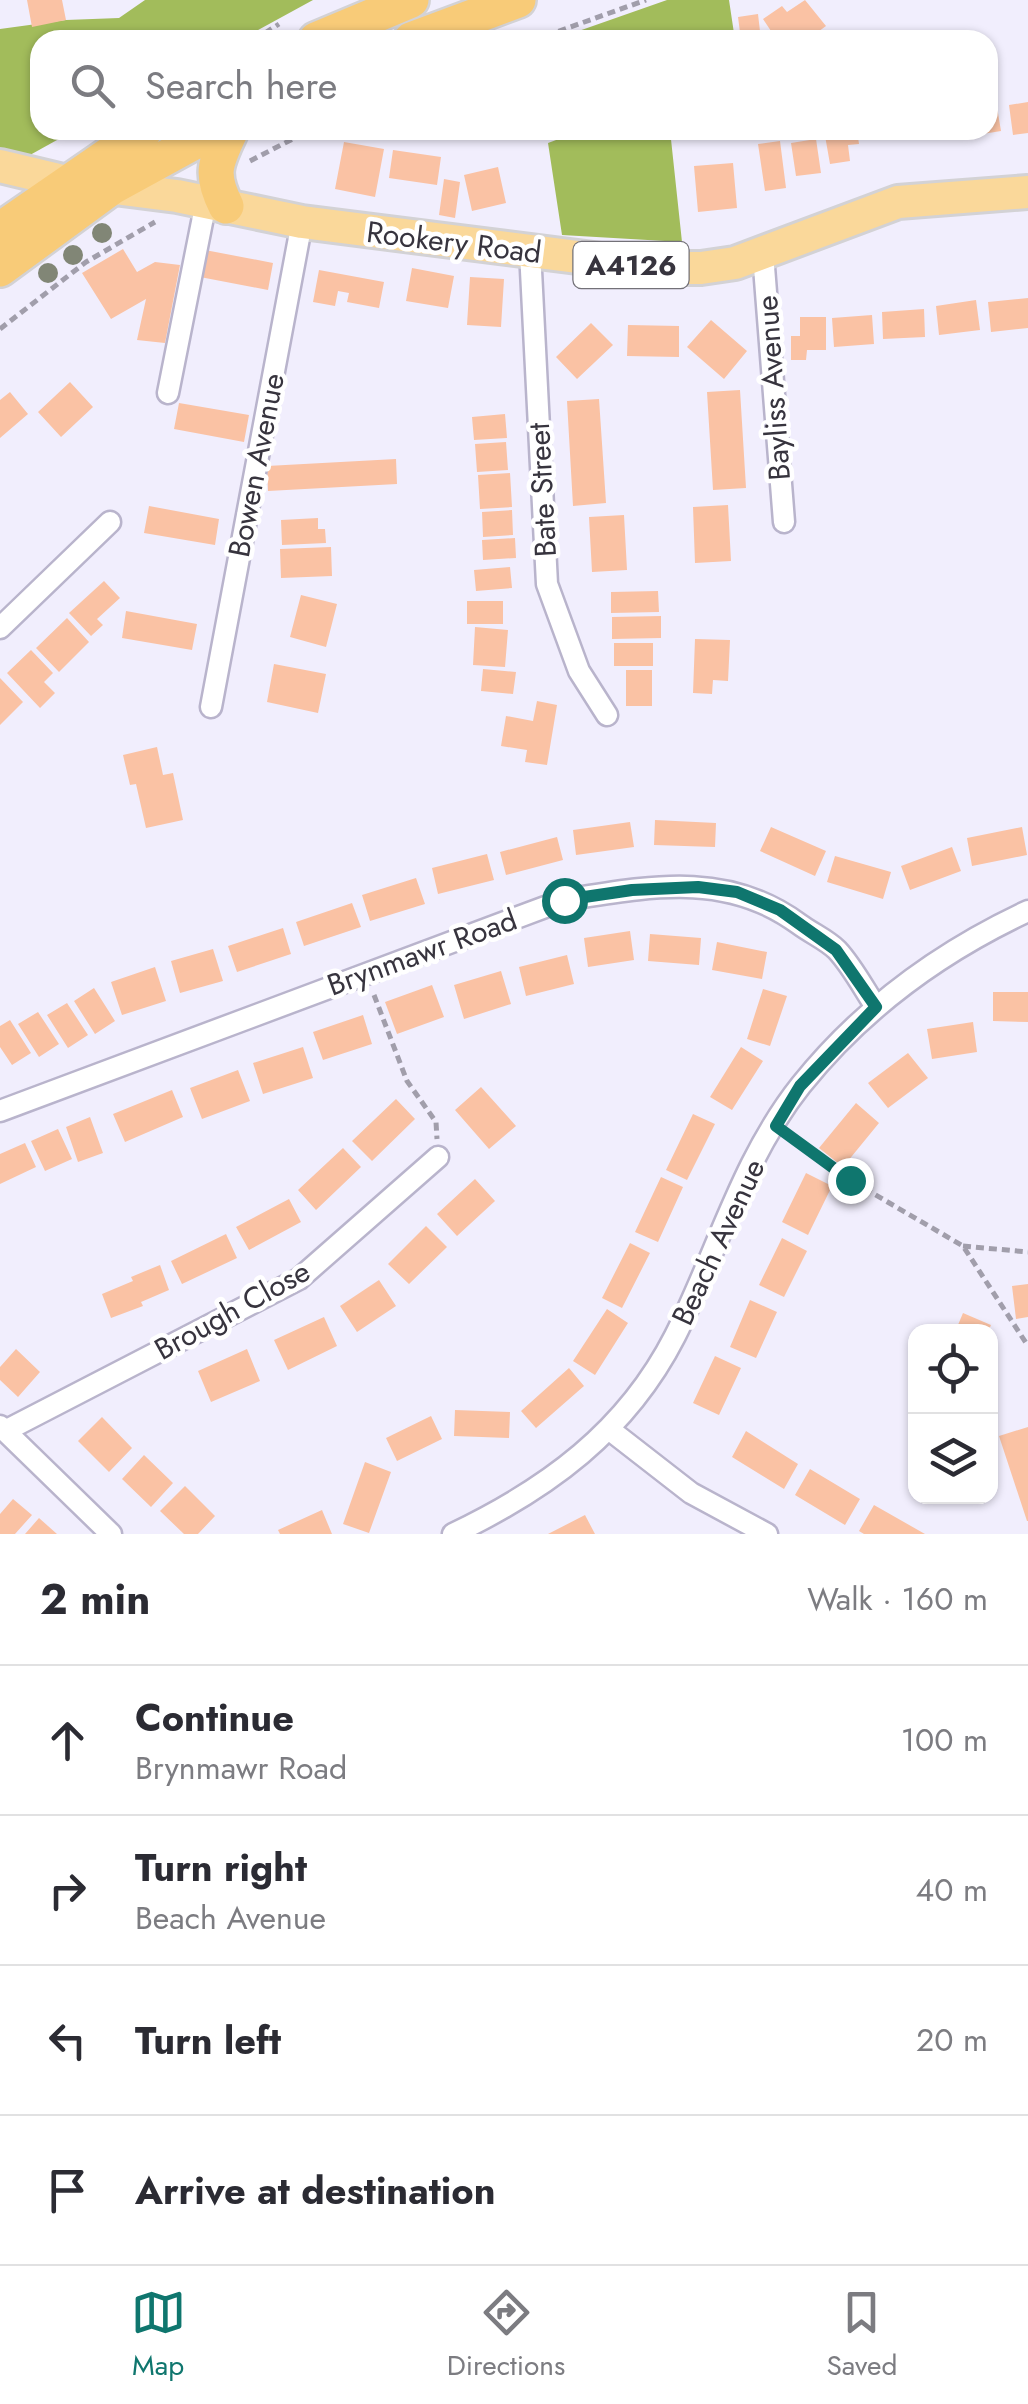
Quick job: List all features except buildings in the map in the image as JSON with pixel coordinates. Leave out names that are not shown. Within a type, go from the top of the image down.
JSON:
[{"type":"highway","points":[[340,30],[411,0]]},
{"type":"highway","points":[[438,30],[518,0]]},
{"type":"highway","points":[[0,230],[130,140]]},
{"type":"highway","points":[[0,270],[112,187],[198,140]]},
{"type":"highway","points":[[208,203],[216,186],[216,162],[226,140]]},
{"type":"main road","name":"A4126","points":[[0,166],[68,182],[112,187]]},
{"type":"main road","name":"Rookery Road","points":[[112,187],[302,222],[664,268],[735,263],[898,202],[1028,192]]},
{"type":"street","points":[[168,393],[208,203]]},
{"type":"street","name":"Bowen Avenue","points":[[211,707],[302,222]]},
{"type":"street","name":"Bate Street","points":[[530,252],[546,584],[580,671],[607,715]]},
{"type":"street","name":"Bayliss Avenue","points":[[763,254],[784,522]]},
{"type":"street","points":[[0,628],[110,522]]},
{"type":"street","name":"Brynmawr Road","points":[[0,1111],[564,900],[632,890],[698,887],[737,892],[780,910],[836,950],[876,1007]]},
{"type":"street","name":"Beach Avenue","points":[[453,1534],[500,1512],[568,1466],[610,1430],[641,1391],[674,1337],[732,1204],[800,1086],[876,1007],[930,963],[1028,910]]},
{"type":"street","name":"Brough Close","points":[[2,1428],[299,1279],[438,1157]]},
{"type":"street","points":[[2,1428],[111,1534]]},
{"type":"street","points":[[610,1430],[691,1493],[767,1534]]},
{"type":"path","points":[[562,30],[646,0]]},
{"type":"path","points":[[270,30],[280,24]]},
{"type":"path","points":[[0,329],[86,262],[208,203],[238,167],[291,140]]},
{"type":"path","points":[[366,973],[407,1081],[436,1122],[438,1157]]},
{"type":"path","points":[[776,1126],[850,1180],[963,1246],[1028,1252]]},
{"type":"path","points":[[963,1246],[1028,1346]]},
{"type":"green space","points":[[145,0],[313,0],[258,30],[30,30],[30,140],[57,140],[30,155],[0,149],[0,29],[119,18]]},
{"type":"green space","points":[[667,0],[729,0],[734,30],[582,30]]},
{"type":"green space","points":[[671,140],[682,242],[562,235],[548,143]]},
{"type":"route","points":[[564,900],[632,890],[698,887],[737,892],[780,910],[836,950],[876,1007],[800,1086],[776,1126],[850,1180]]}]
